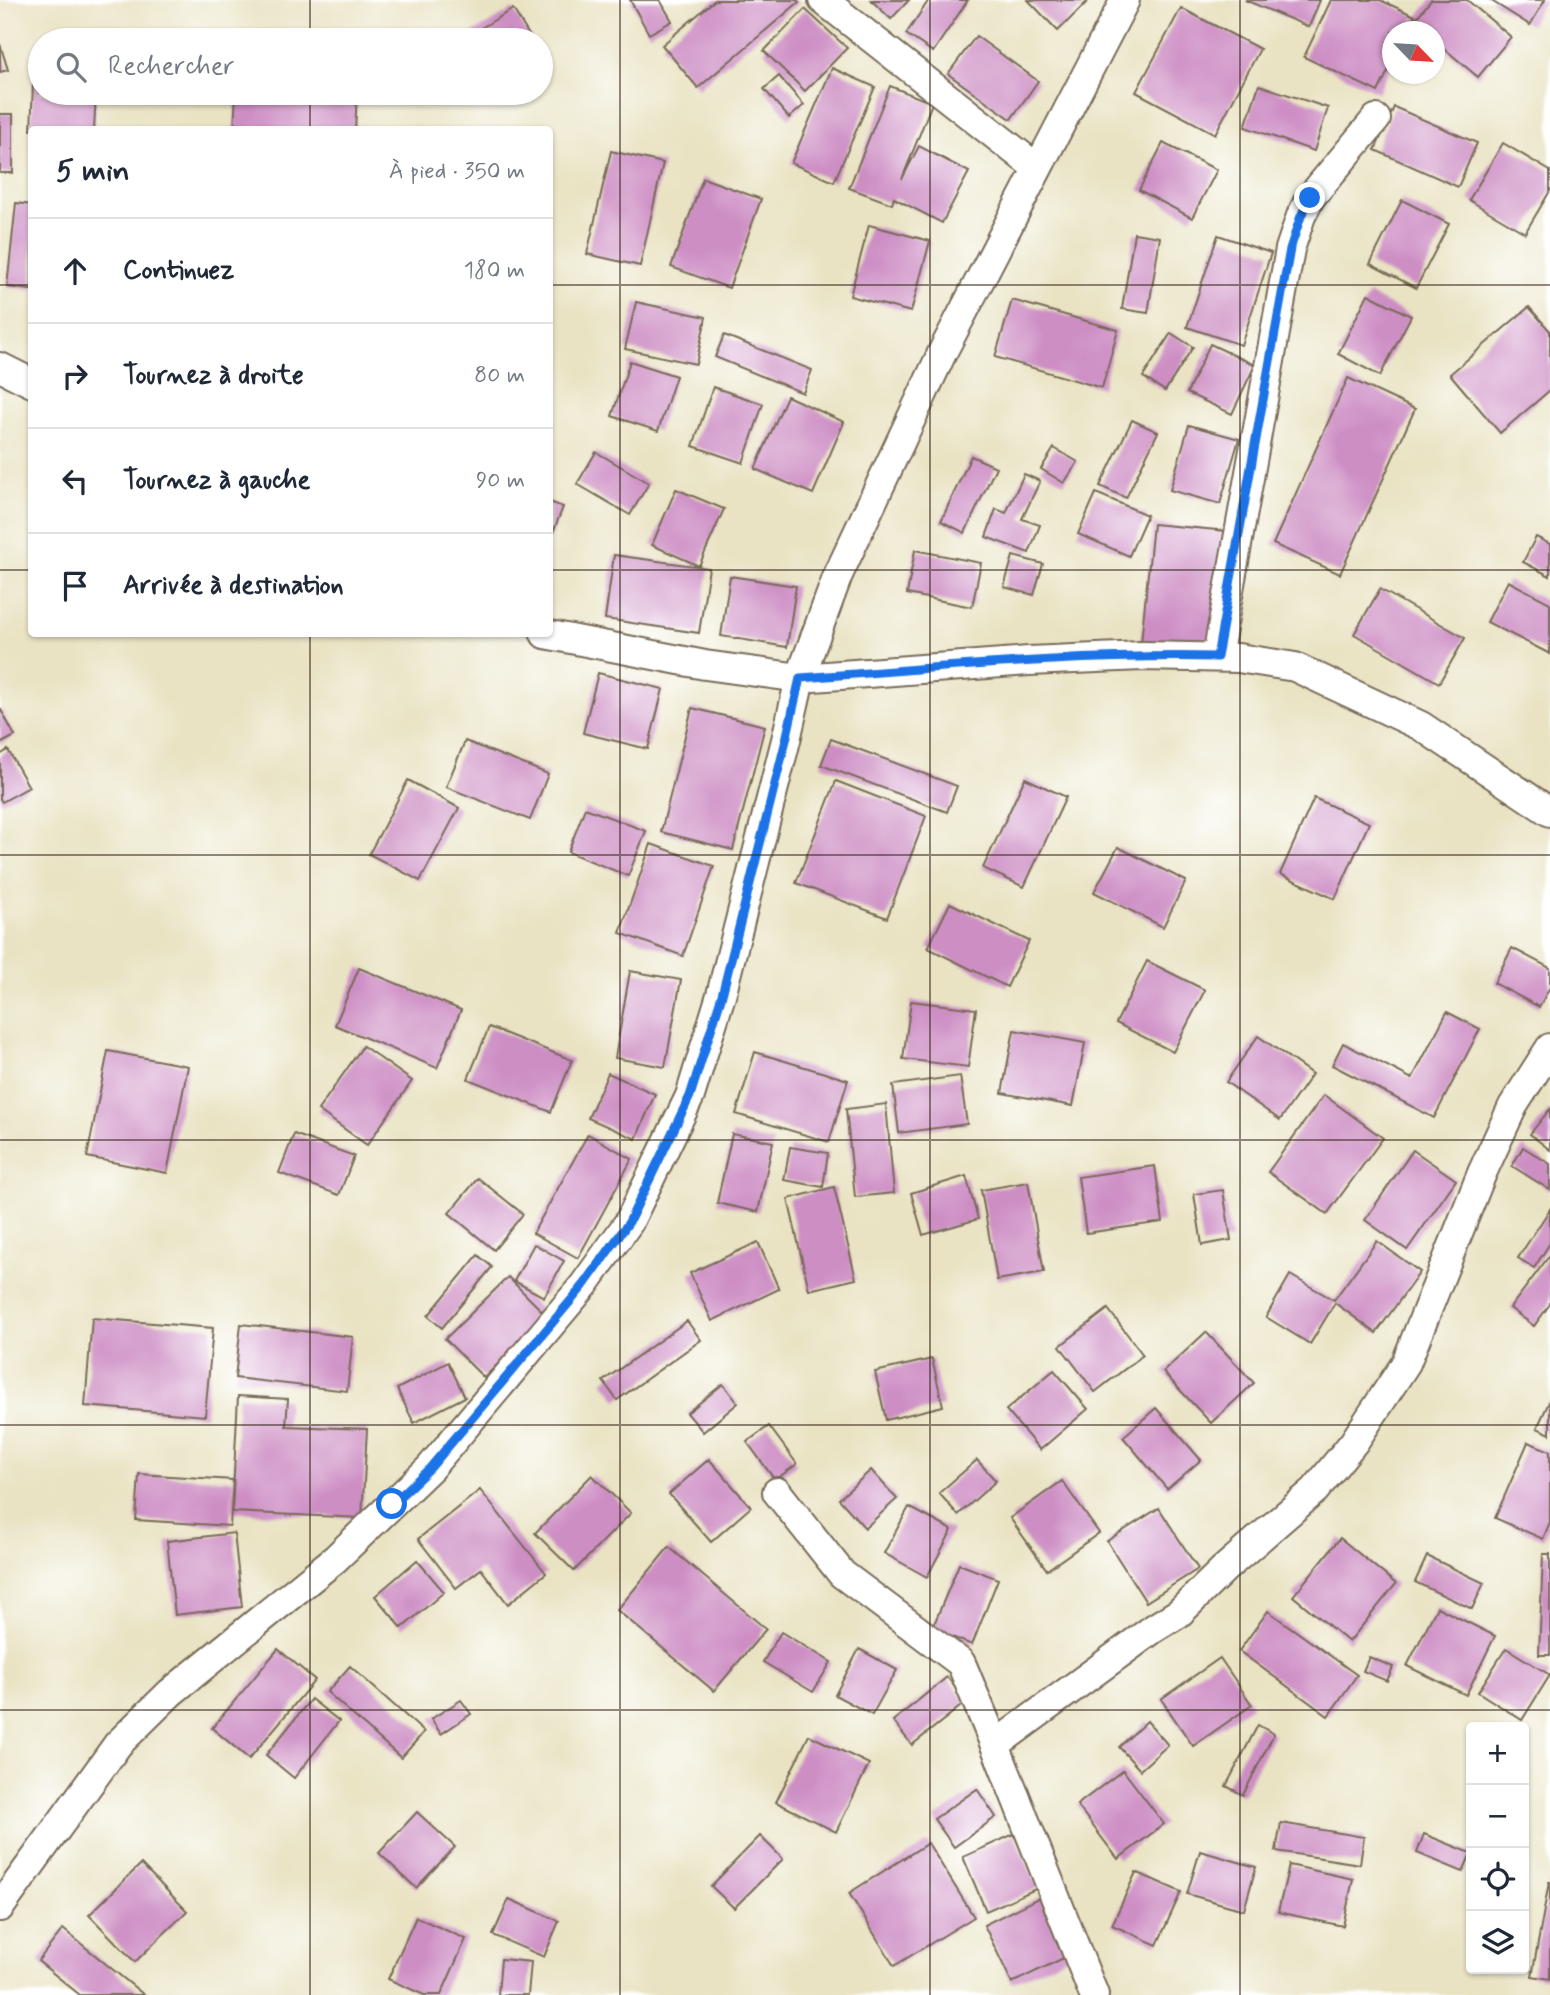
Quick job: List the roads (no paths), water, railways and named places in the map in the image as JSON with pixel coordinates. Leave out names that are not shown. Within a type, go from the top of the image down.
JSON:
[{"type":"street","points":[[823,0],[1037,169]]},
{"type":"street","points":[[0,1907],[118,1744],[170,1693],[335,1559],[430,1468],[584,1285],[629,1222],[690,1096],[722,995],[800,678],[838,575],[942,353],[1125,0]]},
{"type":"street","points":[[1217,657],[1290,249],[1310,198],[1376,119]]},
{"type":"street","points":[[0,366],[28,381]]},
{"type":"street","points":[[553,636],[705,665],[800,678],[1042,660],[1142,656],[1238,658],[1295,667],[1421,726],[1550,813]]},
{"type":"street","points":[[995,1745],[1179,1613],[1224,1569],[1315,1490],[1354,1442],[1406,1363],[1482,1173],[1513,1106],[1550,1048]]},
{"type":"street","points":[[777,1492],[842,1574],[961,1663],[1094,1995]]}]
